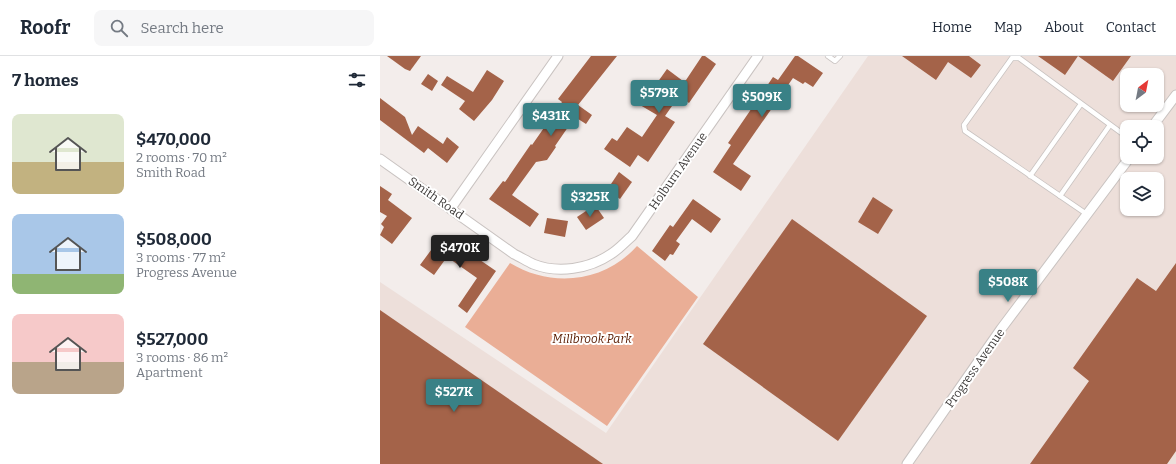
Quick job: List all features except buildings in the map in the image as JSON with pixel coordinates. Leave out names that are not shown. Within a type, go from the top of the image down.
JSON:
[{"type":"street","points":[[451,208],[558,56]]},
{"type":"street","name":"Holburn Avenue","points":[[581,268],[598,262],[612,254],[632,236],[758,56]]},
{"type":"street","points":[[1157,120],[1176,95]]},
{"type":"street","name":"Smith Road","points":[[380,159],[514,254],[534,264],[559,269],[581,268]]},
{"type":"street","name":"Progress Avenue","points":[[907,464],[1001,329],[1125,164]]},
{"type":"lane","points":[[828,56],[835,61],[840,56]]},
{"type":"lane","points":[[1088,215],[965,131],[964,125],[1012,58],[1018,58],[1120,132]]},
{"type":"lane","points":[[1030,176],[1081,104]]},
{"type":"lane","points":[[1060,196],[1110,125]]},
{"type":"shaded area","points":[[868,56],[1176,56],[1176,464],[380,464],[380,282],[606,433]]},
{"type":"green space","name":"Millbrook Park","points":[[637,246],[698,297],[607,426],[465,327],[510,263],[526,271],[542,276],[576,278],[609,268],[624,258]]}]
